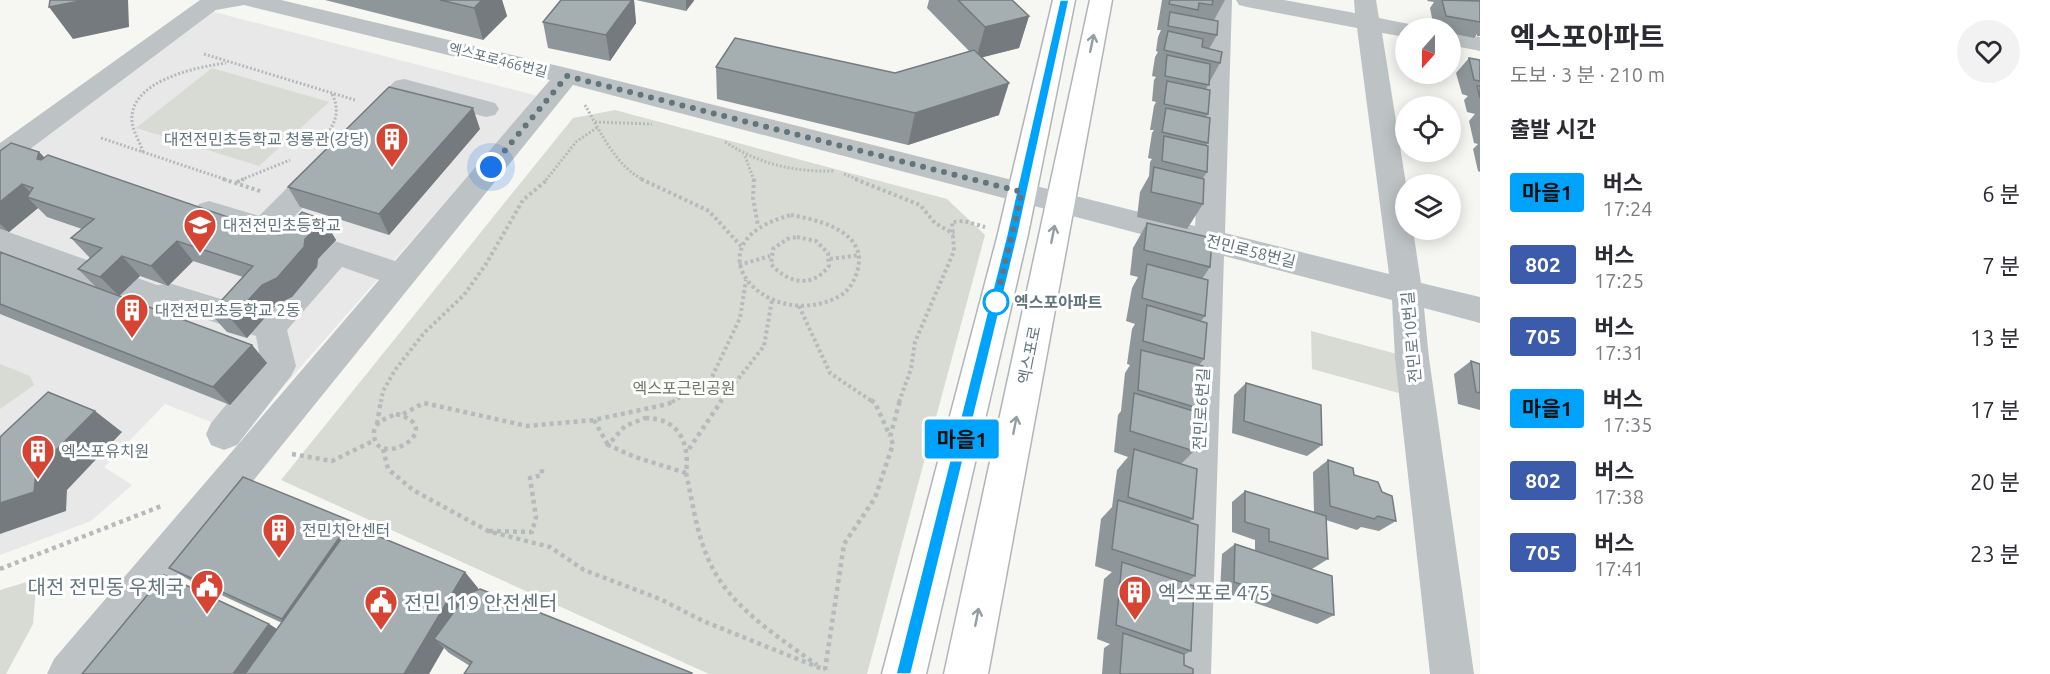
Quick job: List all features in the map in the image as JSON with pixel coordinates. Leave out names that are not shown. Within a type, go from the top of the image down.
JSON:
[{"type":"main road","points":[[904,674],[1013,234],[1064,0]]},
{"type":"main road","name":"엑스포로","points":[[966,674],[1101,0]]},
{"type":"street","points":[[7,152],[209,4],[237,0]]},
{"type":"street","name":"엑스포로466번길","points":[[252,0],[439,70],[567,76],[1022,192]]},
{"type":"street","name":"전민로6번길","points":[[1189,674],[1221,0]]},
{"type":"street","points":[[1247,0],[1367,11],[1395,25]]},
{"type":"street","name":"전민로10번길","points":[[1367,11],[1407,291],[1412,358],[1452,674]]},
{"type":"street","points":[[1461,40],[1480,44]]},
{"type":"street","points":[[264,229],[292,202],[338,144],[404,87],[439,70],[486,109]]},
{"type":"street","points":[[69,674],[567,76]]},
{"type":"street","points":[[7,152],[48,158]]},
{"type":"street","name":"전민로58번길","points":[[1022,192],[1480,310]]},
{"type":"street","points":[[185,203],[401,275]]},
{"type":"street","points":[[0,240],[156,298],[172,296],[270,327]]},
{"type":"street","points":[[270,327],[336,253]]},
{"type":"street","points":[[224,434],[279,366],[270,327]]},
{"type":"path","points":[[204,54],[358,101]]},
{"type":"path","points":[[143,152],[132,122],[134,109],[139,99],[177,73],[230,62]]},
{"type":"path","points":[[330,93],[336,100],[333,130],[338,144]]},
{"type":"path","points":[[585,105],[610,148],[635,176],[710,211],[741,246]]},
{"type":"path","points":[[595,122],[662,124]]},
{"type":"path","points":[[377,424],[383,391],[395,370],[424,333],[464,296],[486,264],[523,200],[552,175],[576,142],[598,127]]},
{"type":"path","points":[[716,136],[745,156],[769,166],[800,173],[836,171],[920,205],[935,223],[955,234]]},
{"type":"path","points":[[101,138],[292,202]]},
{"type":"path","points":[[236,183],[301,155]]},
{"type":"path","points":[[745,156],[754,179],[753,198],[758,226]]},
{"type":"path","points":[[810,216],[842,230],[854,241],[860,255],[860,270],[852,285],[839,297],[820,304],[799,306],[772,300],[757,292],[746,280],[739,265],[741,246],[758,226],[773,219],[810,216]]},
{"type":"path","points":[[890,437],[894,415],[911,369],[915,342],[954,251],[952,241],[955,234],[952,222],[964,221],[1013,234]]},
{"type":"path","points":[[739,265],[770,256],[779,243],[797,237],[816,242],[824,247],[830,260],[825,272],[819,277],[803,282],[783,277],[771,264],[770,256]]},
{"type":"path","points":[[830,260],[860,255]]},
{"type":"path","points":[[746,280],[740,318],[711,379],[668,404],[594,420],[527,426],[424,403],[402,414],[389,416],[377,424],[373,430],[373,441],[382,449],[388,469],[413,490],[488,531],[550,547],[584,570],[660,599],[703,621],[825,670]]},
{"type":"path","points":[[772,300],[764,346],[717,405],[689,450],[686,473],[704,545],[718,578],[769,631],[825,670]]},
{"type":"path","points":[[799,306],[830,374],[875,404],[893,444],[875,498],[844,544],[825,670]]},
{"type":"path","points":[[382,449],[402,447],[415,433],[415,423],[402,414]]},
{"type":"path","points":[[608,445],[622,428],[633,422],[652,418],[671,424],[684,435],[689,450]]},
{"type":"path","points":[[594,420],[608,445],[635,457],[686,473]]},
{"type":"path","points":[[285,452],[332,461],[373,441]]},
{"type":"path","points":[[488,531],[532,532],[536,517],[530,478],[542,475],[542,466]]},
{"type":"path","points":[[0,569],[167,504]]},
{"type":"shaded area","name":"대전전민초등학교","points":[[214,12],[538,96],[242,434],[165,404],[104,467],[132,485],[91,521],[0,555],[0,170]]},
{"type":"green space","points":[[212,68],[329,102],[259,166],[136,128]]},
{"type":"green space","name":"엑스포근린공원","points":[[615,110],[947,199],[985,235],[867,674],[709,674],[281,480],[573,118]]},
{"type":"green space","points":[[1311,331],[1412,358],[1417,398],[1312,369]]},
{"type":"green space","points":[[0,364],[30,376],[34,385],[0,409]]},
{"type":"green space","points":[[40,578],[36,587],[33,624],[6,674],[0,674],[0,590]]},
{"type":"building","points":[[50,0],[85,0],[49,7]]},
{"type":"building","points":[[440,0],[482,0],[474,8]]},
{"type":"building","points":[[561,0],[632,0],[606,35],[543,22]]},
{"type":"building","points":[[958,0],[1012,0],[1029,16],[985,27]]},
{"type":"building","points":[[1170,0],[1213,0],[1212,5],[1199,3],[1198,10],[1169,4]]},
{"type":"building","points":[[1442,0],[1480,1],[1480,22],[1446,16]]},
{"type":"building","points":[[1170,12],[1218,21],[1217,35],[1168,26]]},
{"type":"building","points":[[1168,31],[1203,39],[1202,47],[1222,52],[1220,63],[1164,50]]},
{"type":"building","points":[[735,38],[895,73],[974,50],[1009,83],[915,113],[716,67]]},
{"type":"building","points":[[1167,55],[1210,64],[1209,85],[1165,76]]},
{"type":"building","points":[[1469,58],[1480,60],[1480,81],[1474,80]]},
{"type":"building","points":[[1167,81],[1210,90],[1208,114],[1164,104]]},
{"type":"building","name":"대전전민초등학교 청룡관(강당)","points":[[389,87],[473,108],[379,214],[288,187]]},
{"type":"building","points":[[1166,108],[1210,118],[1208,143],[1162,132]]},
{"type":"building","points":[[1164,136],[1208,146],[1207,172],[1162,161]]},
{"type":"building","points":[[11,143],[39,152],[37,159],[41,160],[48,155],[280,235],[302,212],[324,220],[305,239],[304,247],[277,278],[262,285],[231,319],[210,313],[253,266],[177,241],[151,266],[122,256],[100,277],[78,269],[102,248],[71,238],[94,219],[27,197],[33,188],[22,184],[0,202],[0,151]]},
{"type":"building","points":[[1154,167],[1204,179],[1203,204],[1151,192]]},
{"type":"building","points":[[1147,223],[1212,238],[1210,267],[1144,250]]},
{"type":"building","name":"대전전민초등학교 2동","points":[[0,252],[252,345],[213,387],[0,304]]},
{"type":"building","points":[[1147,264],[1208,280],[1205,316],[1142,298]]},
{"type":"building","points":[[1147,305],[1207,323],[1204,359],[1143,341]]},
{"type":"building","points":[[1141,350],[1203,366],[1201,409],[1138,390]]},
{"type":"building","points":[[1471,361],[1480,364],[1480,393],[1476,392]]},
{"type":"building","points":[[1246,383],[1321,405],[1322,445],[1244,421]]},
{"type":"building","points":[[48,392],[95,411],[36,470],[34,492],[0,503],[0,437]]},
{"type":"building","points":[[1134,393],[1197,412],[1194,451],[1130,431]]},
{"type":"building","points":[[1134,449],[1197,469],[1193,519],[1128,497]]},
{"type":"building","points":[[1328,460],[1353,468],[1354,475],[1378,482],[1382,492],[1392,496],[1396,521],[1378,516],[1374,519],[1330,506]]},
{"type":"building","name":"전민치안센터","points":[[243,477],[351,521],[282,619],[169,568]]},
{"type":"building","points":[[1245,491],[1326,516],[1328,559],[1269,541],[1269,529],[1245,522]]},
{"type":"building","points":[[1118,500],[1198,525],[1195,576],[1112,549]]},
{"type":"building","name":"전민 119 안전센터","points":[[351,525],[465,572],[404,674],[245,674]]},
{"type":"building","points":[[1235,544],[1332,576],[1334,615],[1234,582]]},
{"type":"building","points":[[1122,562],[1194,586],[1191,651],[1116,625]]},
{"type":"building","name":"대전 전민동 우체국","points":[[164,575],[269,624],[233,674],[82,674]]},
{"type":"building","points":[[480,589],[692,673],[464,674],[472,662],[434,639],[467,594]]},
{"type":"building","points":[[1123,633],[1184,654],[1184,665],[1193,669],[1193,674],[1120,674]]},
{"type":"bus line","name":"마을1","points":[[904,674],[1013,234],[1064,0]]},
{"type":"place","name":"대전전민초등학교 청룡관(강당)","points":[[392,168]]},
{"type":"place","name":"대전전민초등학교","points":[[200,254]]},
{"type":"place","name":"엑스포아파트","points":[[996,302]]},
{"type":"place","name":"대전전민초등학교 2동","points":[[132,339]]},
{"type":"place","name":"엑스포유치원","points":[[38,480]]},
{"type":"place","name":"전민치안센터","points":[[279,559]]},
{"type":"place","name":"대전 전민동 우체국","points":[[207,615]]},
{"type":"place","name":"엑스포로 475","points":[[1135,621]]},
{"type":"place","name":"전민 119 안전센터","points":[[381,631]]},
{"type":"route","points":[[491,167],[567,76],[1022,192],[996,302]]}]
